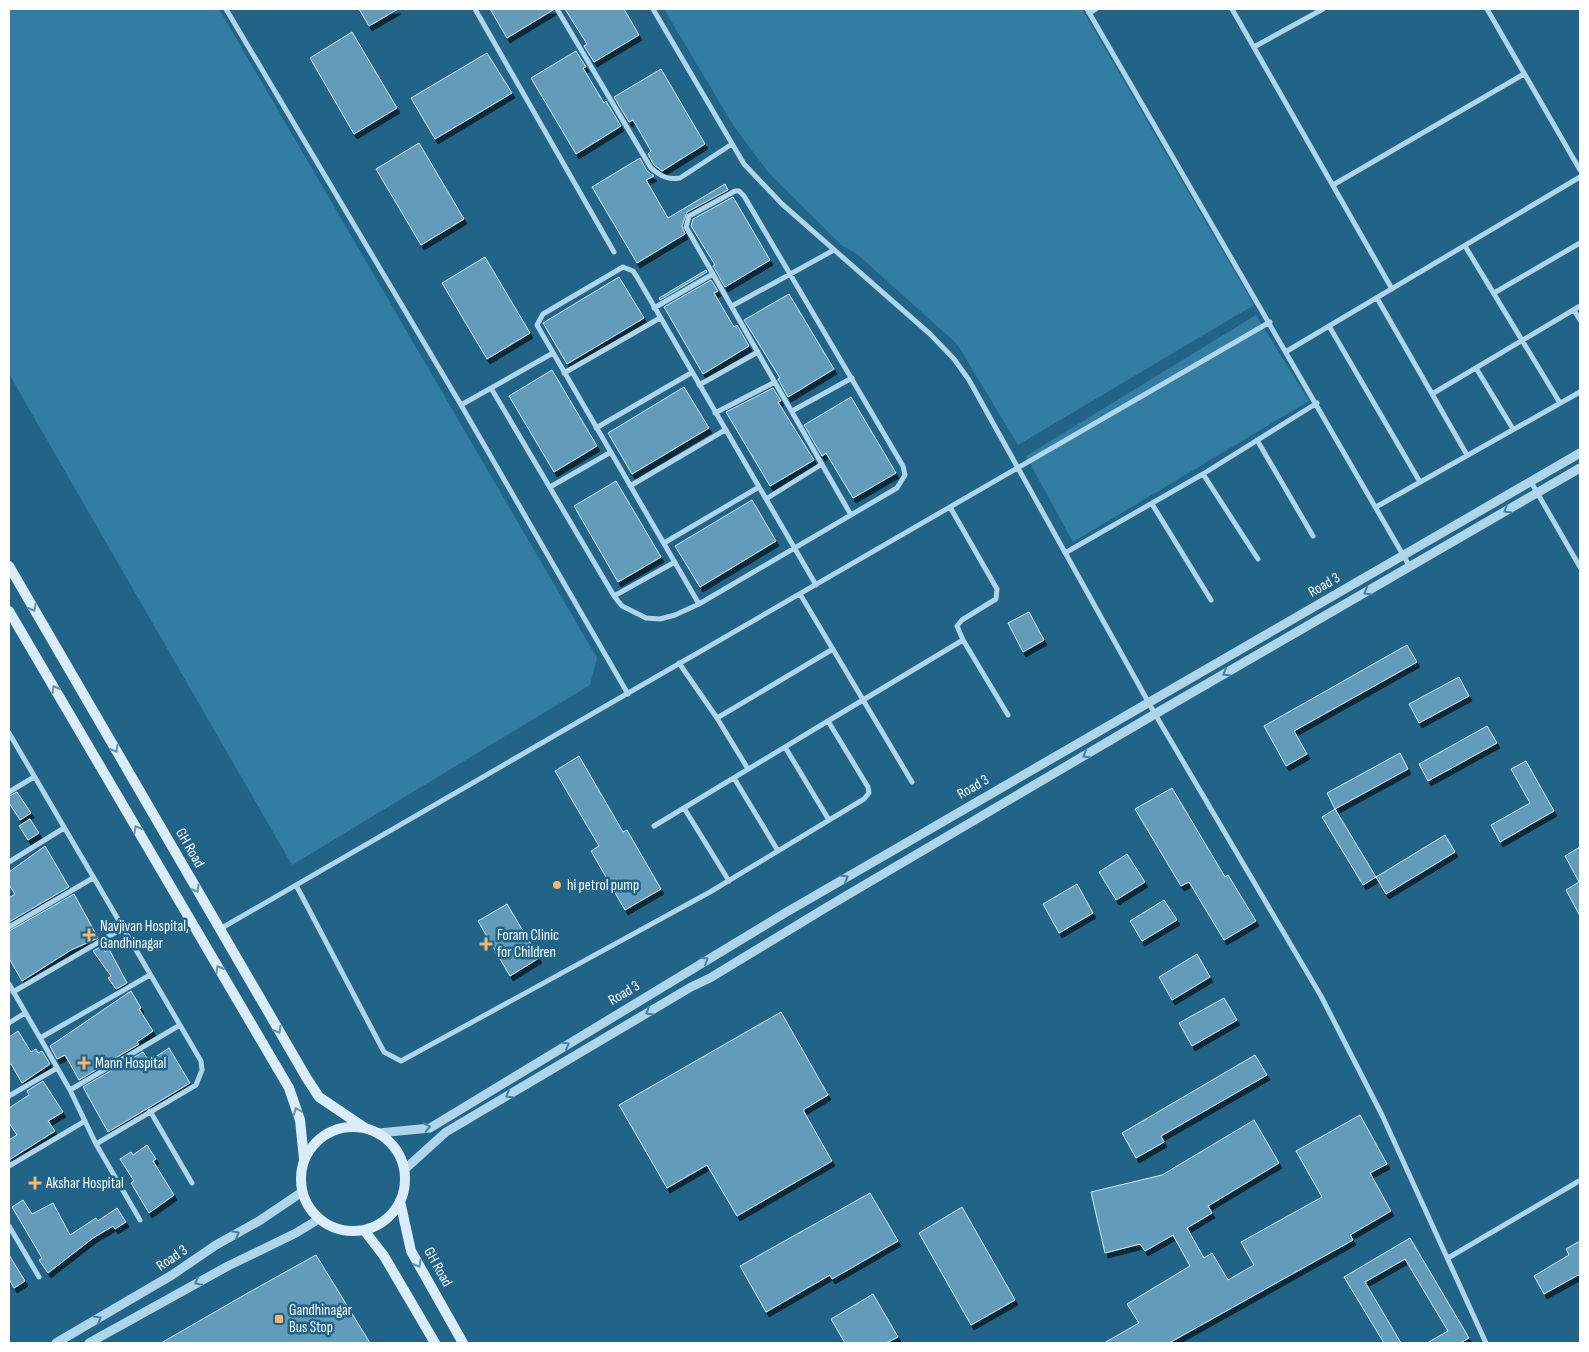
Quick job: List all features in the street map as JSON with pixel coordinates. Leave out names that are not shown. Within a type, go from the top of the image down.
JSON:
[{"type":"main road","name":"GH Road","points":[[9,566],[306,1077],[319,1097],[365,1128]]},
{"type":"main road","points":[[9,611],[289,1088],[300,1120],[304,1160],[300,1176],[302,1192],[308,1207],[319,1219],[333,1228],[347,1231],[364,1230],[379,1224],[391,1214],[400,1201],[404,1186],[404,1170],[400,1156],[391,1143],[379,1133],[365,1128],[335,1129],[317,1141],[304,1160]]},
{"type":"main road","name":"GH Road","points":[[400,1201],[411,1251],[463,1343]]},
{"type":"main road","points":[[364,1230],[384,1256],[435,1343]]},
{"type":"street","points":[[226,9],[461,405],[628,694]]},
{"type":"street","points":[[475,9],[614,252]]},
{"type":"street","points":[[557,9],[651,168],[660,176],[671,179],[680,178],[732,144]]},
{"type":"street","points":[[653,9],[744,164],[765,188],[930,334],[954,359],[969,380],[1148,702],[1321,996],[1382,1115],[1486,1343]]},
{"type":"street","points":[[1096,9],[1088,11],[1287,351],[1410,567]]},
{"type":"street","points":[[1232,9],[1392,289]]},
{"type":"street","points":[[1254,47],[1323,9]]},
{"type":"street","points":[[1487,9],[1580,170]]},
{"type":"street","points":[[1332,185],[1524,74]]},
{"type":"street","points":[[1287,351],[1580,177]]},
{"type":"street","points":[[492,388],[614,596],[622,606],[646,618],[660,619],[699,604],[852,515],[897,488],[905,475],[903,466],[788,274],[744,196],[739,191],[735,191],[689,216],[686,221],[686,228],[852,515]]},
{"type":"street","points":[[1494,293],[1580,243]]},
{"type":"street","points":[[1465,246],[1560,403]]},
{"type":"street","points":[[732,306],[834,250]]},
{"type":"street","points":[[699,604],[537,325],[543,314],[623,268],[633,271],[816,585]]},
{"type":"street","points":[[654,308],[713,274]]},
{"type":"street","points":[[1377,298],[1467,455]]},
{"type":"street","points":[[1432,394],[1580,306]]},
{"type":"street","points":[[1574,310],[1580,320]]},
{"type":"street","points":[[564,373],[660,318]]},
{"type":"street","points":[[220,929],[1270,322]]},
{"type":"street","points":[[1329,326],[1420,482]]},
{"type":"street","points":[[698,385],[758,352]]},
{"type":"street","points":[[461,405],[552,353]]},
{"type":"street","points":[[1476,368],[1514,429]]},
{"type":"street","points":[[596,428],[691,373]]},
{"type":"street","points":[[792,411],[852,378]]},
{"type":"street","points":[[715,413],[775,382]]},
{"type":"street","points":[[1376,507],[1580,392]]},
{"type":"street","points":[[1065,553],[1203,474],[1317,403]]},
{"type":"street","points":[[630,486],[725,430]]},
{"type":"street","points":[[1258,440],[1313,536]]},
{"type":"street","points":[[550,488],[610,452]]},
{"type":"street","name":"Road 3","points":[[379,1133],[430,1128],[728,946],[1580,453]]},
{"type":"street","points":[[766,499],[822,464]]},
{"type":"street","name":"Road 3","points":[[404,1170],[446,1132],[691,987],[710,978],[827,906],[1580,468]]},
{"type":"street","points":[[1203,474],[1258,559]]},
{"type":"street","points":[[1531,482],[1580,567]]},
{"type":"street","points":[[664,543],[759,487]]},
{"type":"street","points":[[1152,504],[1211,600]]},
{"type":"street","points":[[950,507],[998,593],[996,599],[962,620],[957,626],[963,640],[1008,715]]},
{"type":"street","points":[[614,596],[674,562]]},
{"type":"street","points":[[800,594],[912,782]]},
{"type":"street","points":[[654,826],[963,640]]},
{"type":"street","points":[[717,718],[833,649]]},
{"type":"street","points":[[680,663],[748,769]]},
{"type":"street","points":[[296,885],[384,1052],[401,1061],[729,881],[864,799],[869,792],[868,786],[828,721]]},
{"type":"street","points":[[9,734],[201,1061],[200,1078],[196,1085],[96,1144]]},
{"type":"street","points":[[785,747],[829,820]]},
{"type":"street","points":[[9,792],[34,777]]},
{"type":"street","points":[[734,778],[778,851]]},
{"type":"street","points":[[684,808],[729,881]]},
{"type":"street","points":[[9,862],[64,828]]},
{"type":"street","points":[[9,927],[94,878]]},
{"type":"street","points":[[13,992],[123,928]]},
{"type":"street","points":[[40,1038],[150,975]]},
{"type":"street","points":[[9,984],[70,1090],[96,1144],[140,1220]]},
{"type":"street","points":[[9,1023],[25,1013]]},
{"type":"street","points":[[70,1090],[180,1025]]},
{"type":"street","points":[[9,1096],[57,1068]]},
{"type":"street","points":[[150,1111],[192,1183]]},
{"type":"street","points":[[9,1166],[85,1121]]},
{"type":"street","points":[[1448,1258],[1579,1181]]},
{"type":"street","name":"Road 3","points":[[56,1343],[172,1276],[216,1245],[259,1221],[302,1192]]},
{"type":"street","points":[[89,1343],[228,1266],[296,1233],[319,1219]]},
{"type":"street","points":[[9,1226],[39,1278]]},
{"type":"shaded area","points":[[9,9],[219,9],[597,658],[590,685],[292,865],[9,374]]},
{"type":"shaded area","points":[[664,9],[1082,9],[1254,305],[1018,445],[957,344],[857,254],[841,245],[768,172],[733,125]]},
{"type":"shaded area","points":[[1256,315],[1309,401],[1073,542],[1026,456]]},
{"type":"building","points":[[359,9],[398,9],[369,26]]},
{"type":"building","points":[[490,9],[553,9],[553,10],[507,38]]},
{"type":"building","points":[[565,9],[624,9],[639,35],[594,62],[584,46],[587,44]]},
{"type":"building","points":[[352,32],[397,108],[354,134],[310,58]]},
{"type":"building","points":[[576,51],[586,67],[583,68],[604,103],[606,101],[621,126],[576,154],[531,78]]},
{"type":"building","points":[[487,53],[512,93],[435,139],[411,98]]},
{"type":"building","points":[[661,69],[705,144],[662,171],[654,165],[648,154],[651,151],[633,120],[629,122],[614,97]]},
{"type":"building","points":[[419,143],[464,219],[421,245],[376,169]]},
{"type":"building","points":[[640,158],[647,171],[654,176],[646,180],[668,218],[725,184],[728,190],[687,212],[682,226],[685,234],[637,263],[592,187]]},
{"type":"building","points":[[733,197],[770,260],[725,287],[713,266],[715,265],[691,226],[693,219]]},
{"type":"building","points":[[485,257],[530,333],[487,359],[442,283]]},
{"type":"building","points":[[706,270],[707,272],[660,300],[659,298]]},
{"type":"building","points":[[619,277],[644,318],[567,364],[543,323]]},
{"type":"building","points":[[711,280],[718,291],[714,293],[734,327],[737,325],[749,346],[703,374],[664,307]]},
{"type":"building","points":[[789,294],[834,369],[788,397],[778,379],[780,378],[744,320]]},
{"type":"building","points":[[552,370],[597,446],[554,472],[509,396]]},
{"type":"building","points":[[684,387],[709,428],[632,474],[608,433]]},
{"type":"building","points":[[773,388],[781,401],[778,402],[814,460],[770,486],[726,412]]},
{"type":"building","points":[[851,397],[896,473],[853,498],[826,453],[822,456],[804,425]]},
{"type":"building","points":[[616,481],[661,557],[618,582],[574,506]]},
{"type":"building","points":[[752,500],[776,541],[700,587],[675,546]]},
{"type":"building","points":[[1029,612],[1044,640],[1023,652],[1008,623]]},
{"type":"building","points":[[1407,645],[1417,662],[1294,731],[1307,754],[1286,766],[1264,726]]},
{"type":"building","points":[[1459,677],[1469,696],[1419,723],[1409,704]]},
{"type":"building","points":[[1487,726],[1497,743],[1428,781],[1419,764]]},
{"type":"building","points":[[1400,753],[1408,769],[1335,809],[1327,793]]},
{"type":"building","points":[[579,756],[623,832],[627,830],[661,889],[625,910],[591,851],[599,846],[555,771]]},
{"type":"building","points":[[1526,761],[1554,811],[1500,842],[1491,825],[1530,803],[1511,769]]},
{"type":"building","points":[[1172,788],[1225,877],[1228,875],[1256,921],[1224,940],[1189,882],[1181,886],[1135,809]]},
{"type":"building","points":[[17,792],[31,813],[20,820],[9,803],[9,796]]},
{"type":"building","points":[[1335,809],[1376,877],[1363,885],[1322,817]]},
{"type":"building","points":[[30,819],[39,833],[28,840],[19,826]]},
{"type":"building","points":[[1445,835],[1455,852],[1386,894],[1376,877]]},
{"type":"building","points":[[45,846],[69,887],[9,922],[9,898],[15,894],[9,885],[9,872]]},
{"type":"building","points":[[1580,847],[1580,916],[1566,890],[1579,882],[1565,856]]},
{"type":"building","points":[[1127,854],[1145,882],[1116,900],[1099,872]]},
{"type":"building","points":[[1077,884],[1093,913],[1059,933],[1043,904]]},
{"type":"building","points":[[74,894],[98,938],[71,950],[22,981],[9,958],[9,931]]},
{"type":"building","points":[[1164,900],[1177,920],[1142,941],[1130,921]]},
{"type":"building","points":[[507,904],[539,958],[510,976],[478,921]]},
{"type":"building","points":[[102,946],[105,952],[109,949],[127,983],[116,989],[108,978],[111,976],[93,951]]},
{"type":"building","points":[[1197,954],[1210,977],[1172,1000],[1159,977]]},
{"type":"building","points":[[131,991],[141,1008],[139,1009],[153,1031],[137,1042],[139,1044],[79,1080],[65,1055],[57,1059],[50,1046]]},
{"type":"building","points":[[1224,998],[1237,1020],[1192,1046],[1179,1023]]},
{"type":"building","points":[[781,1012],[828,1095],[803,1110],[832,1161],[737,1216],[707,1165],[667,1188],[619,1105]]},
{"type":"building","points":[[18,1031],[31,1052],[36,1049],[38,1053],[42,1051],[50,1064],[22,1083],[11,1064],[9,1064],[9,1037]]},
{"type":"building","points":[[169,1048],[190,1083],[108,1132],[83,1087],[143,1052],[149,1061]]},
{"type":"building","points":[[1255,1055],[1267,1075],[1161,1136],[1164,1142],[1136,1158],[1122,1133]]},
{"type":"building","points":[[43,1081],[63,1112],[48,1121],[55,1131],[9,1160],[9,1140],[17,1135],[9,1123],[9,1108],[29,1095],[27,1091]]},
{"type":"building","points":[[1360,1115],[1387,1164],[1370,1173],[1391,1211],[1350,1235],[1353,1240],[1169,1343],[1104,1343],[1139,1323],[1127,1304],[1190,1266],[1173,1235],[1145,1251],[1140,1244],[1105,1253],[1091,1192],[1162,1175],[1254,1120],[1279,1163],[1208,1206],[1212,1213],[1187,1228],[1204,1258],[1212,1253],[1228,1280],[1254,1265],[1241,1242],[1322,1197],[1296,1151]]},
{"type":"building","points":[[147,1145],[156,1159],[153,1161],[174,1195],[149,1213],[131,1183],[134,1181],[120,1159],[131,1152],[133,1155]]},
{"type":"building","points":[[870,1193],[898,1241],[832,1279],[830,1275],[766,1312],[740,1266]]},
{"type":"building","points":[[23,1200],[32,1214],[53,1203],[70,1235],[96,1218],[98,1221],[117,1208],[126,1222],[115,1229],[113,1226],[93,1238],[48,1273],[39,1260],[42,1258],[12,1207]]},
{"type":"building","points":[[962,1207],[1015,1300],[971,1325],[919,1233]]},
{"type":"building","points":[[1410,1238],[1469,1338],[1460,1343],[1427,1343],[1448,1331],[1405,1259],[1365,1282],[1401,1343],[1384,1343],[1344,1277]]},
{"type":"building","points":[[1580,1241],[1580,1274],[1544,1294],[1534,1276],[1569,1255],[1566,1249]]},
{"type":"building","points":[[9,1255],[25,1281],[14,1288],[9,1279]]},
{"type":"building","name":"Gandhinagar Bus Stop","points":[[316,1255],[370,1343],[161,1343],[246,1294]]},
{"type":"building","points":[[873,1294],[898,1337],[886,1343],[845,1343],[831,1319]]},
{"type":"place","name":"hi petrol pump","points":[[557,885]]},
{"type":"place","name":"Navjivan Hospital, Gandhinagar","points":[[89,935]]},
{"type":"place","name":"Foram Clinic for Children","points":[[486,944]]},
{"type":"place","name":"Mann Hospital","points":[[84,1063]]},
{"type":"place","name":"Akshar Hospital","points":[[35,1183]]},
{"type":"place","name":"Gandhinagar Bus Stop","points":[[279,1319]]}]
